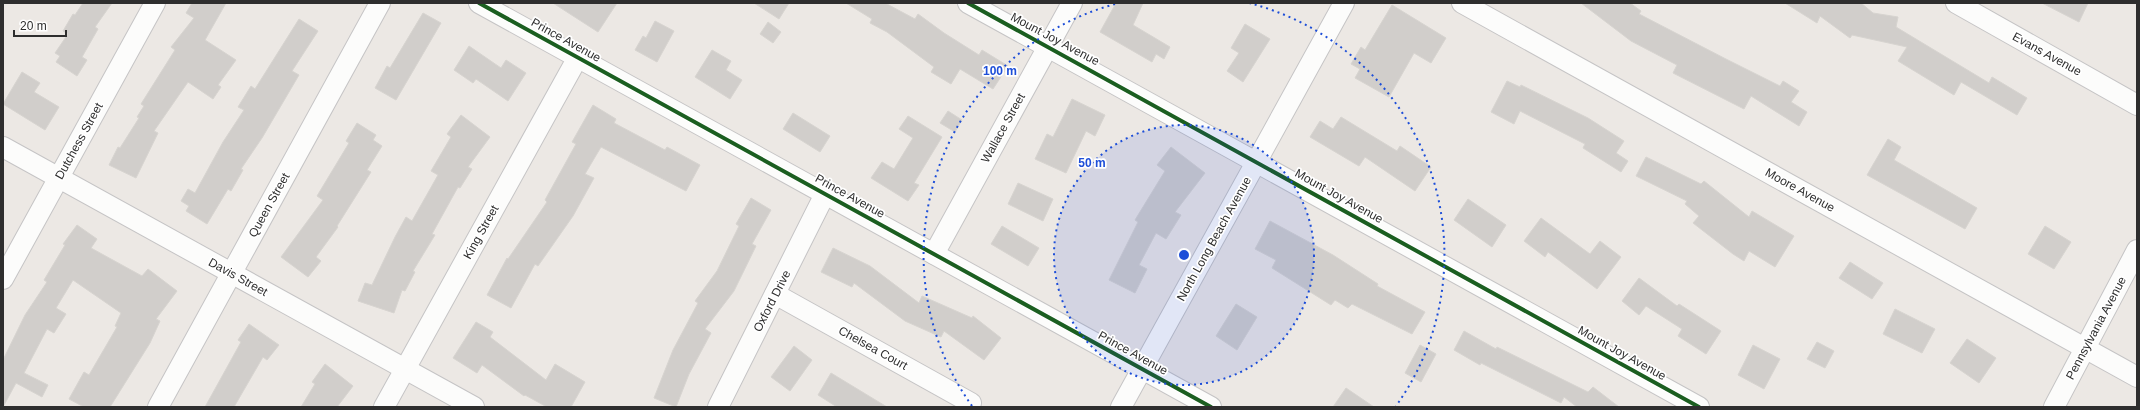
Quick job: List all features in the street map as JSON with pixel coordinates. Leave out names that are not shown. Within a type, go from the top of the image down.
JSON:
[{"type":"street","name":"Dutchess Street","points":[[3,278],[155,3]]},
{"type":"street","name":"Queen Street","points":[[158,407],[380,3]]},
{"type":"street","name":"Prince Avenue","points":[[479,3],[1211,407]]},
{"type":"street","name":"Mount Joy Avenue","points":[[968,3],[1257,161],[1699,407]]},
{"type":"street","name":"Wallace Street","points":[[934,254],[1072,3]]},
{"type":"street","name":"North Long Beach Avenue","points":[[1121,407],[1344,3]]},
{"type":"street","name":"Moore Avenue","points":[[1462,3],[2137,377]]},
{"type":"street","name":"Evans Avenue","points":[[1956,3],[2137,105]]},
{"type":"street","name":"King Street","points":[[384,407],[578,57]]},
{"type":"street","name":"Davis Street","points":[[3,147],[474,407]]},
{"type":"street","name":"Oxford Drive","points":[[718,407],[825,194]]},
{"type":"street","name":"Pennsylvania Avenue","points":[[2054,407],[2137,250]]},
{"type":"street","name":"Chelsea Court","points":[[775,294],[971,402]]},
{"type":"building","points":[[83,3],[112,3],[95,27],[98,29],[82,57],[87,60],[77,76],[56,62],[60,56],[55,53],[68,34],[63,31],[73,14],[75,15]]},
{"type":"building","points":[[192,3],[226,3],[205,40],[236,60],[218,85],[221,87],[213,99],[188,82],[154,131],[158,133],[136,178],[109,165],[118,147],[120,148],[139,118],[137,117],[144,106],[141,104],[175,50],[171,47],[194,18],[186,13]]},
{"type":"building","points":[[553,3],[617,3],[598,32]]},
{"type":"building","points":[[754,3],[789,3],[779,19]]},
{"type":"building","points":[[846,3],[885,3],[915,19],[918,14],[944,33],[979,55],[982,50],[1008,66],[993,89],[960,69],[951,84],[931,72],[934,67],[887,32],[870,23],[872,19]]},
{"type":"building","points":[[1116,3],[1143,3],[1133,25],[1170,47],[1164,59],[1156,54],[1152,62],[1100,32]]},
{"type":"building","points":[[1581,3],[1630,3],[1641,11],[1639,14],[1724,58],[1780,86],[1783,81],[1799,91],[1791,102],[1807,112],[1799,126],[1751,96],[1744,109],[1673,73],[1677,65],[1631,41]]},
{"type":"building","points":[[1785,3],[1861,3],[1873,13],[1898,17],[1896,27],[1989,83],[1992,77],[2027,98],[2017,115],[1961,82],[1954,95],[1898,61],[1907,47],[1852,35],[1850,38],[1820,16],[1817,23]]},
{"type":"building","points":[[2042,3],[2088,3],[2079,22]]},
{"type":"building","points":[[1392,5],[1446,38],[1431,63],[1414,53],[1389,97],[1355,78],[1360,69],[1351,64],[1361,47],[1365,50]]},
{"type":"building","points":[[423,13],[441,23],[396,100],[375,88],[387,66],[390,68]]},
{"type":"building","points":[[299,19],[318,31],[292,71],[299,75],[262,138],[241,169],[243,170],[231,191],[228,189],[207,224],[186,211],[189,206],[181,201],[188,189],[195,193],[223,142],[244,110],[238,107],[251,86],[255,89]]},
{"type":"building","points":[[655,21],[674,31],[657,62],[635,50],[643,36],[646,38]]},
{"type":"building","points":[[768,22],[781,32],[773,43],[760,34]]},
{"type":"building","points":[[1245,24],[1270,39],[1243,82],[1227,71],[1239,53],[1231,48]]},
{"type":"building","points":[[469,46],[501,68],[506,60],[526,73],[508,101],[476,79],[473,83],[454,70]]},
{"type":"building","points":[[712,50],[731,61],[726,70],[742,80],[730,99],[695,77]]},
{"type":"building","points":[[22,72],[40,83],[34,92],[59,107],[45,130],[3,104]]},
{"type":"building","points":[[1507,81],[1520,87],[1521,85],[1588,118],[1624,141],[1616,153],[1628,161],[1621,172],[1583,148],[1585,144],[1520,111],[1514,124],[1491,112]]},
{"type":"building","points":[[1072,99],[1105,115],[1095,136],[1086,131],[1066,173],[1035,159],[1047,134],[1053,137]]},
{"type":"building","points":[[593,105],[616,119],[614,123],[665,150],[667,147],[700,165],[686,191],[601,147],[585,174],[594,178],[573,216],[538,266],[535,264],[511,308],[487,295],[507,258],[508,259],[547,202],[545,200],[576,144],[572,142]]},
{"type":"building","points":[[948,111],[962,120],[955,132],[940,123]]},
{"type":"building","points":[[793,113],[830,136],[820,152],[783,129]]},
{"type":"building","points":[[461,115],[490,137],[468,167],[472,169],[460,188],[458,187],[432,234],[435,235],[413,271],[415,272],[405,291],[402,290],[394,313],[358,301],[365,283],[372,285],[406,217],[412,221],[438,175],[431,171],[451,137],[447,134]]},
{"type":"building","points":[[908,116],[942,137],[914,183],[919,185],[908,201],[871,178],[882,162],[894,169],[913,138],[899,129]]},
{"type":"building","points":[[1341,117],[1397,151],[1400,146],[1431,167],[1415,191],[1365,157],[1359,166],[1310,137],[1320,121],[1333,129]]},
{"type":"building","points":[[357,123],[376,135],[373,140],[382,146],[367,170],[371,172],[337,226],[338,227],[316,257],[321,261],[308,277],[281,257],[323,200],[317,196],[349,143],[346,141]]},
{"type":"building","points":[[1888,139],[1901,147],[1894,160],[1977,208],[1965,229],[1867,175]]},
{"type":"building","points":[[1171,147],[1205,173],[1175,212],[1181,215],[1166,239],[1156,233],[1139,265],[1147,269],[1135,293],[1109,280],[1138,222],[1135,220],[1165,171],[1157,165]]},
{"type":"building","points":[[1646,157],[1701,184],[1704,181],[1749,217],[1752,211],[1794,236],[1775,267],[1749,251],[1744,261],[1733,254],[1693,223],[1699,216],[1685,204],[1687,201],[1636,176]]},
{"type":"building","points":[[1018,183],[1053,199],[1043,221],[1008,204]]},
{"type":"building","points":[[751,198],[771,210],[752,244],[756,246],[734,291],[705,329],[711,333],[689,374],[676,407],[654,398],[673,350],[698,303],[695,301],[717,271],[739,226],[736,224]]},
{"type":"building","points":[[1468,199],[1506,225],[1492,247],[1454,220]]},
{"type":"building","points":[[1541,218],[1590,254],[1600,241],[1621,257],[1597,289],[1548,252],[1545,257],[1524,241]]},
{"type":"building","points":[[1270,221],[1333,255],[1378,284],[1377,286],[1425,312],[1412,334],[1352,304],[1348,308],[1335,300],[1331,305],[1272,268],[1276,260],[1255,249]]},
{"type":"building","points":[[77,225],[97,239],[91,248],[142,276],[148,269],[177,291],[156,319],[160,321],[150,343],[110,407],[84,407],[69,399],[84,372],[89,375],[117,327],[115,326],[121,313],[73,280],[56,308],[66,314],[54,333],[47,329],[24,373],[48,385],[42,397],[16,383],[3,407],[3,360],[25,315],[47,282],[44,280],[65,245],[63,244]]},
{"type":"building","points":[[1002,226],[1039,248],[1028,266],[991,244]]},
{"type":"building","points":[[2045,226],[2071,242],[2054,269],[2028,254]]},
{"type":"building","points":[[833,248],[870,266],[919,303],[922,296],[972,318],[973,316],[1001,338],[984,360],[944,331],[941,337],[905,321],[854,283],[852,287],[821,272]]},
{"type":"building","points":[[1850,262],[1883,283],[1872,299],[1839,278]]},
{"type":"building","points":[[1639,278],[1677,306],[1679,304],[1721,331],[1706,354],[1678,336],[1682,329],[1646,306],[1639,315],[1622,301]]},
{"type":"building","points":[[1236,304],[1257,317],[1237,350],[1216,336]]},
{"type":"building","points":[[1895,309],[1935,329],[1922,353],[1883,334]]},
{"type":"building","points":[[476,322],[493,332],[490,337],[546,380],[555,364],[585,382],[571,407],[547,407],[525,395],[524,396],[482,365],[477,373],[453,358]]},
{"type":"building","points":[[249,324],[279,345],[267,360],[263,357],[234,407],[205,407],[241,342],[238,340]]},
{"type":"building","points":[[1464,331],[1496,349],[1497,347],[1588,392],[1593,387],[1619,407],[1577,407],[1564,397],[1561,403],[1481,363],[1480,365],[1454,350]]},
{"type":"building","points":[[1967,339],[1996,358],[1979,383],[1950,363]]},
{"type":"building","points":[[1817,342],[1834,351],[1825,368],[1807,359]]},
{"type":"building","points":[[1420,345],[1436,354],[1421,382],[1405,373]]},
{"type":"building","points":[[1753,345],[1780,359],[1764,389],[1738,375]]},
{"type":"building","points":[[794,346],[812,360],[790,391],[771,377]]},
{"type":"building","points":[[325,364],[353,386],[337,407],[301,407],[315,384],[312,382]]},
{"type":"building","points":[[831,373],[887,407],[837,407],[818,395]]},
{"type":"building","points":[[1346,388],[1374,407],[1333,407]]},
{"type":"cycle path","points":[[479,3],[1211,407]]},
{"type":"cycle path","points":[[968,3],[1699,407]]}]
